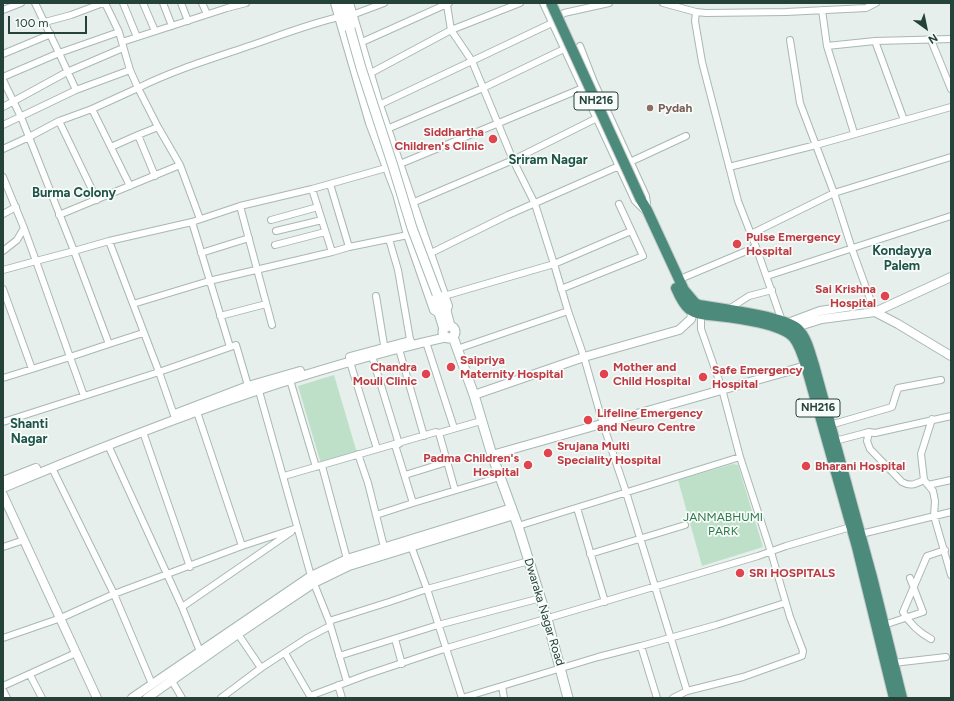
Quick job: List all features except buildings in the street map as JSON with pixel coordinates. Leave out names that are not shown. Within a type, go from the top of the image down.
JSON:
[{"type":"highway","name":"NH216","points":[[551,3],[644,206],[684,290],[696,309]]},
{"type":"highway","name":"NH216","points":[[644,206],[649,225],[679,293],[686,306],[696,309]]},
{"type":"highway","points":[[696,309],[699,305],[728,310],[789,326]]},
{"type":"highway","points":[[696,309],[779,328],[789,326]]},
{"type":"highway","name":"NH216","points":[[789,326],[799,345],[806,366],[884,625],[902,698]]},
{"type":"highway","name":"NH216","points":[[789,326],[806,340],[835,441],[894,698]]},
{"type":"main road","name":"Dwaraka Nagar Road","points":[[343,3],[361,68],[394,166],[412,228],[440,295],[447,332],[457,349],[474,395],[492,455],[518,526],[547,619],[568,698]]},
{"type":"street","points":[[3,10],[21,3]]},
{"type":"street","points":[[35,3],[51,34],[76,90]]},
{"type":"street","points":[[45,22],[71,15],[104,3],[119,32],[130,70],[138,88],[180,165],[200,219]]},
{"type":"street","points":[[123,3],[137,37]]},
{"type":"street","points":[[143,3],[155,31]]},
{"type":"street","points":[[163,3],[172,26]]},
{"type":"street","points":[[181,3],[188,21]]},
{"type":"street","points":[[202,3],[207,14]]},
{"type":"street","points":[[3,107],[67,72],[137,37],[188,21],[226,5],[246,3]]},
{"type":"street","points":[[335,3],[370,123],[397,194],[408,235],[434,310],[442,310]]},
{"type":"street","points":[[349,3],[369,74],[429,254],[440,295],[554,264],[631,231]]},
{"type":"street","points":[[352,15],[384,3]]},
{"type":"street","points":[[369,74],[451,30],[520,3]]},
{"type":"street","points":[[543,3],[635,201],[644,206],[647,203],[646,196],[594,82],[580,46]]},
{"type":"street","points":[[379,104],[552,23],[564,13],[609,3]]},
{"type":"street","points":[[663,3],[696,12],[786,12],[866,8],[876,3]]},
{"type":"street","points":[[360,43],[448,4],[451,30],[472,61],[513,160],[535,204],[568,312],[584,357],[603,424],[641,539],[687,691]]},
{"type":"street","points":[[822,10],[827,46],[854,133]]},
{"type":"street","points":[[696,12],[695,21],[702,62],[738,201],[772,290],[789,326]]},
{"type":"street","points":[[3,149],[59,121],[92,109],[154,80],[318,22],[339,17]]},
{"type":"street","points":[[109,344],[21,117],[3,80],[59,53],[119,32]]},
{"type":"street","points":[[3,54],[51,34]]},
{"type":"street","points":[[827,46],[875,41],[951,39]]},
{"type":"street","points":[[790,40],[800,103],[834,193],[852,249],[875,312],[951,356]]},
{"type":"street","points":[[931,40],[951,89]]},
{"type":"street","points":[[875,41],[904,120]]},
{"type":"street","points":[[387,129],[483,88],[564,49]]},
{"type":"street","points":[[944,70],[951,68]]},
{"type":"street","points":[[3,125],[76,90],[130,70]]},
{"type":"street","points":[[3,270],[109,241],[192,222],[240,206],[312,189],[400,164],[583,88]]},
{"type":"street","points":[[729,167],[816,145],[854,133],[951,107]]},
{"type":"street","points":[[92,109],[130,186]]},
{"type":"street","points":[[412,203],[513,160],[597,118]]},
{"type":"street","points":[[59,121],[97,200]]},
{"type":"street","points":[[111,147],[158,127]]},
{"type":"street","points":[[138,135],[155,176]]},
{"type":"street","points":[[630,162],[686,136]]},
{"type":"street","points":[[751,234],[834,193],[951,157]]},
{"type":"street","points":[[59,215],[180,165]]},
{"type":"street","points":[[429,254],[473,232],[619,166]]},
{"type":"street","points":[[3,177],[24,228],[84,396]]},
{"type":"street","points":[[330,184],[349,247]]},
{"type":"street","points":[[312,189],[332,252]]},
{"type":"street","points":[[561,289],[643,256],[619,204]]},
{"type":"street","points":[[240,206],[272,325]]},
{"type":"street","points":[[3,214],[16,207]]},
{"type":"street","points":[[271,220],[318,207]]},
{"type":"street","points":[[767,276],[951,216]]},
{"type":"street","points":[[276,232],[322,220]]},
{"type":"street","points":[[192,222],[230,347]]},
{"type":"street","points":[[3,251],[17,240],[24,228]]},
{"type":"street","points":[[275,245],[325,232]]},
{"type":"street","points":[[133,304],[209,281],[349,247],[408,235]]},
{"type":"street","points":[[201,253],[249,238]]},
{"type":"street","points":[[389,239],[398,270],[411,343]]},
{"type":"street","points":[[109,241],[175,416]]},
{"type":"street","points":[[680,279],[756,246]]},
{"type":"street","points":[[789,326],[822,319],[875,312],[951,277]]},
{"type":"street","points":[[3,289],[32,369]]},
{"type":"street","points":[[728,310],[749,296],[772,290]]},
{"type":"street","points":[[376,296],[384,350]]},
{"type":"street","points":[[789,326],[820,311],[872,303]]},
{"type":"street","points":[[220,316],[266,304]]},
{"type":"street","points":[[474,395],[584,357],[679,330],[691,319],[696,309]]},
{"type":"street","points":[[673,698],[687,691],[743,677],[802,656],[803,651],[785,603],[771,552],[740,456],[722,389],[701,329],[696,309]]},
{"type":"street","points":[[457,349],[568,312]]},
{"type":"street","points":[[3,481],[175,416],[249,390],[447,332]]},
{"type":"street","points":[[3,488],[143,432],[175,416],[198,412],[249,390],[259,391],[290,380],[372,356],[384,350],[399,349],[411,343],[426,342],[447,332]]},
{"type":"street","points":[[3,378],[70,358],[143,333]]},
{"type":"street","points":[[426,342],[454,428]]},
{"type":"street","points":[[3,422],[159,372],[236,345],[249,390]]},
{"type":"street","points":[[399,349],[424,436]]},
{"type":"street","points":[[372,356],[413,503]]},
{"type":"street","points":[[350,362],[376,449]]},
{"type":"street","points":[[492,455],[806,366]]},
{"type":"street","points":[[290,380],[319,466],[347,559]]},
{"type":"street","points":[[830,425],[892,407],[898,388],[941,380]]},
{"type":"street","points":[[259,391],[284,476],[297,528],[313,580],[330,624],[347,682]]},
{"type":"street","points":[[198,412],[242,546]]},
{"type":"street","points":[[835,441],[869,432],[875,433],[932,419],[951,416]]},
{"type":"street","points":[[932,419],[921,454],[926,483],[933,492],[935,502],[934,516],[951,575]]},
{"type":"street","points":[[284,476],[436,432],[439,433],[481,421]]},
{"type":"street","points":[[143,432],[190,566]]},
{"type":"street","points":[[869,432],[867,441],[870,449],[902,482],[908,485],[913,485],[951,480]]},
{"type":"street","points":[[439,433],[455,490]]},
{"type":"street","points":[[108,445],[182,607],[202,655]]},
{"type":"street","points":[[358,454],[368,483],[384,547]]},
{"type":"street","points":[[518,526],[740,456]]},
{"type":"street","points":[[405,475],[447,462]]},
{"type":"street","points":[[52,468],[114,594],[152,684]]},
{"type":"street","points":[[376,515],[500,477]]},
{"type":"street","points":[[3,495],[97,698]]},
{"type":"street","points":[[577,508],[605,602]]},
{"type":"street","points":[[132,698],[152,684],[238,634],[313,580],[349,566],[513,511]]},
{"type":"street","points":[[147,698],[172,681],[202,655],[313,580],[347,559],[384,547],[513,511]]},
{"type":"street","points":[[285,653],[307,697],[447,648],[771,552],[855,531],[951,512]]},
{"type":"street","points":[[590,554],[685,525]]},
{"type":"street","points":[[3,638],[61,618],[114,594],[242,546],[297,528]]},
{"type":"street","points":[[182,607],[297,528]]},
{"type":"street","points":[[3,547],[24,540]]},
{"type":"street","points":[[411,546],[447,648],[462,698],[785,603]]},
{"type":"street","points":[[931,639],[918,631],[903,612],[927,556],[945,550]]},
{"type":"street","points":[[221,698],[261,668],[330,624],[427,589],[529,561]]},
{"type":"street","points":[[884,625],[923,612],[910,578]]},
{"type":"street","points":[[339,656],[438,625],[540,598]]},
{"type":"street","points":[[238,634],[261,668]]},
{"type":"street","points":[[395,639],[402,664]]},
{"type":"street","points":[[641,646],[657,698]]},
{"type":"street","points":[[3,686],[76,654]]},
{"type":"street","points":[[893,663],[946,657]]},
{"type":"street","points":[[30,675],[42,698]]},
{"type":"street","points":[[172,681],[182,698]]},
{"type":"street","points":[[338,685],[342,698]]},
{"type":"street","points":[[502,686],[504,698]]},
{"type":"street","points":[[3,690],[7,698]]},
{"type":"green space","points":[[334,375],[357,453],[321,464],[298,386]]},
{"type":"green space","name":"JANMABHUMI PARK","points":[[733,464],[738,465],[763,547],[702,566],[678,480]]},
{"type":"place","name":"Pydah","points":[[650,108]]},
{"type":"place","name":"Siddhartha Children's Clinic","points":[[493,139]]},
{"type":"place","name":"Pulse Emergency Hospital","points":[[737,244]]},
{"type":"place","name":"Sai Krishna Hospital","points":[[885,296]]},
{"type":"place","name":"Saipriya Maternity Hospital","points":[[451,367]]},
{"type":"place","name":"Chandra Mouli Clinic","points":[[426,374]]},
{"type":"place","name":"Mother and Child Hospital","points":[[604,374]]},
{"type":"place","name":"Safe Emergency Hospital","points":[[703,377]]},
{"type":"place","name":"Lifeline Emergency and Neuro Centre","points":[[588,420]]},
{"type":"place","name":"Srujana Multi Speciality Hospital","points":[[548,453]]},
{"type":"place","name":"Padma Children's Hospital","points":[[528,465]]},
{"type":"place","name":"Bharani Hospital","points":[[806,466]]},
{"type":"place","name":"SRI HOSPITALS","points":[[740,573]]},
{"type":"district","name":"Sriram Nagar","points":[[548,160]]},
{"type":"district","name":"Burma Colony","points":[[74,193]]},
{"type":"district","name":"Kondayya Palem","points":[[902,258]]},
{"type":"district","name":"Shanti Nagar","points":[[29,432]]}]
